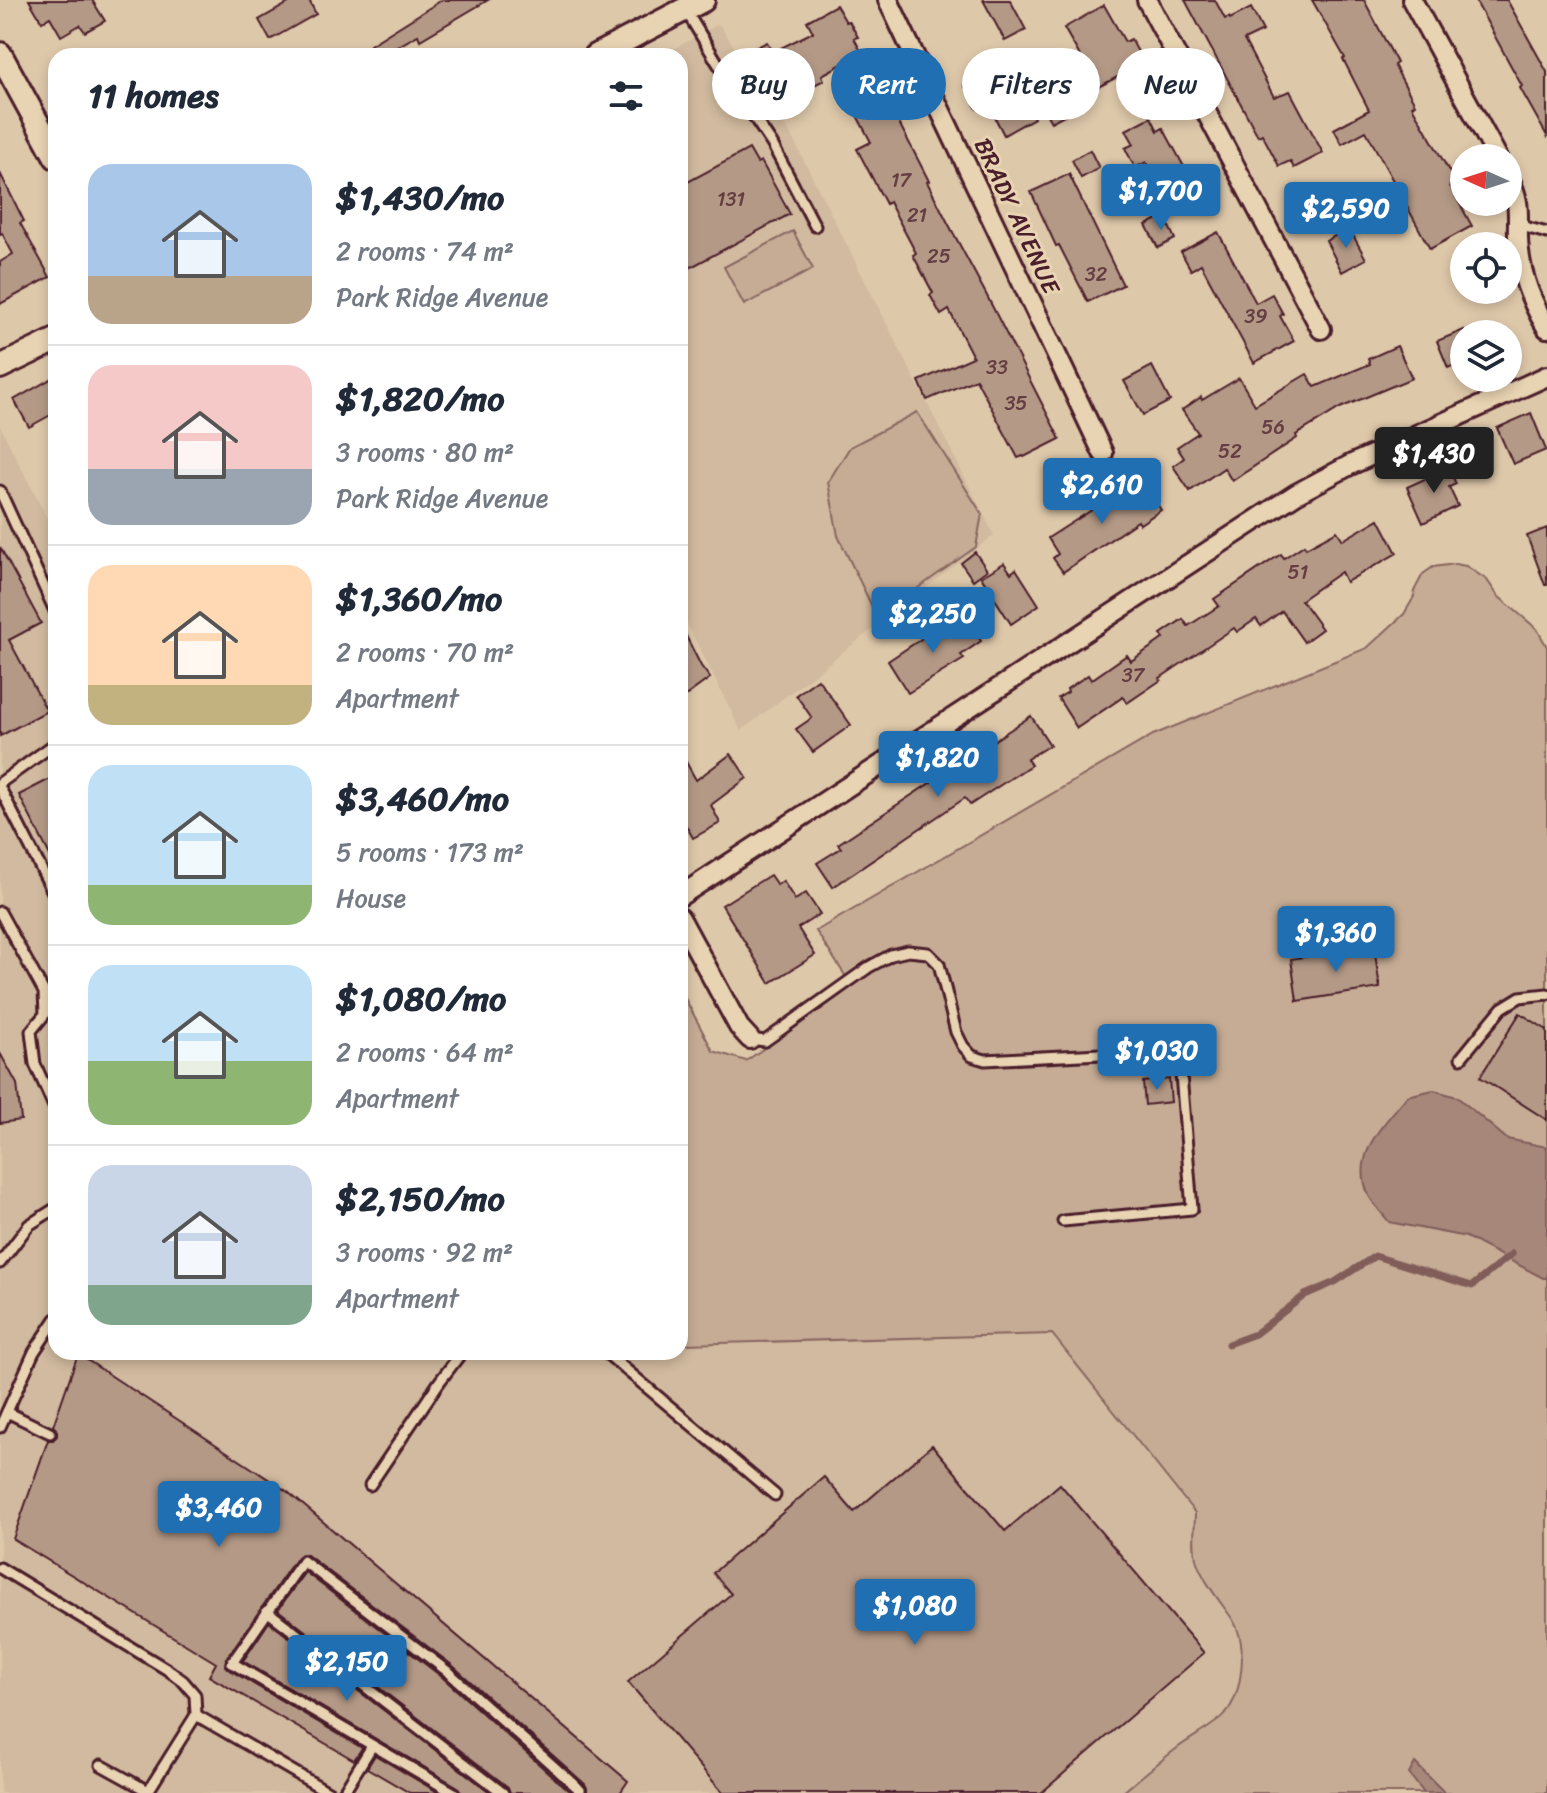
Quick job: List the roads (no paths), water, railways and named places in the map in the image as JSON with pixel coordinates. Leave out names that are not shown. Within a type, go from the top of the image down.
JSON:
[{"type":"street","name":"BRADY AVENUE","points":[[888,0],[1103,453]]},
{"type":"street","points":[[1147,0],[1321,329]]},
{"type":"street","points":[[1412,0],[1490,144]]},
{"type":"street","points":[[611,48],[694,5]]},
{"type":"street","points":[[0,54],[48,142]]},
{"type":"street","points":[[1519,216],[1522,273],[1547,328]]},
{"type":"street","points":[[0,367],[48,344]]},
{"type":"street","points":[[688,891],[1296,494],[1350,465],[1547,376]]},
{"type":"street","points":[[688,933],[739,1027],[750,1039]]},
{"type":"lane","points":[[694,5],[717,62],[772,144],[815,226]]},
{"type":"lane","points":[[1518,225],[1547,233]]},
{"type":"lane","points":[[0,491],[48,596]]},
{"type":"lane","points":[[48,749],[0,785],[48,882]]},
{"type":"lane","points":[[0,912],[44,992],[45,1014],[31,1031],[35,1064],[48,1093]]},
{"type":"lane","points":[[750,1039],[765,1041],[869,967],[891,955],[908,951],[928,953],[939,964],[956,1032],[972,1056],[985,1060],[1179,1050],[1192,1209],[1063,1221]]},
{"type":"lane","points":[[1461,1058],[1502,1008],[1520,997],[1547,994]]},
{"type":"lane","points":[[0,1263],[29,1225],[48,1213]]},
{"type":"lane","points":[[0,1427],[34,1352],[48,1331]]},
{"type":"lane","points":[[370,1485],[456,1360]]},
{"type":"lane","points":[[615,1360],[775,1495]]},
{"type":"lane","points":[[7,1412],[50,1433]]},
{"type":"lane","points":[[454,1793],[232,1663],[303,1561],[447,1671],[580,1790],[578,1793]]},
{"type":"lane","points":[[0,1568],[168,1670],[195,1695],[196,1715],[147,1792],[101,1765]]},
{"type":"lane","points":[[267,1611],[503,1793]]},
{"type":"lane","points":[[196,1715],[330,1793]]},
{"type":"lane","points":[[343,1793],[372,1746]]},
{"type":"waterway","points":[[1228,1344],[1255,1334],[1305,1295],[1335,1282],[1375,1256],[1472,1286],[1512,1254]]}]
